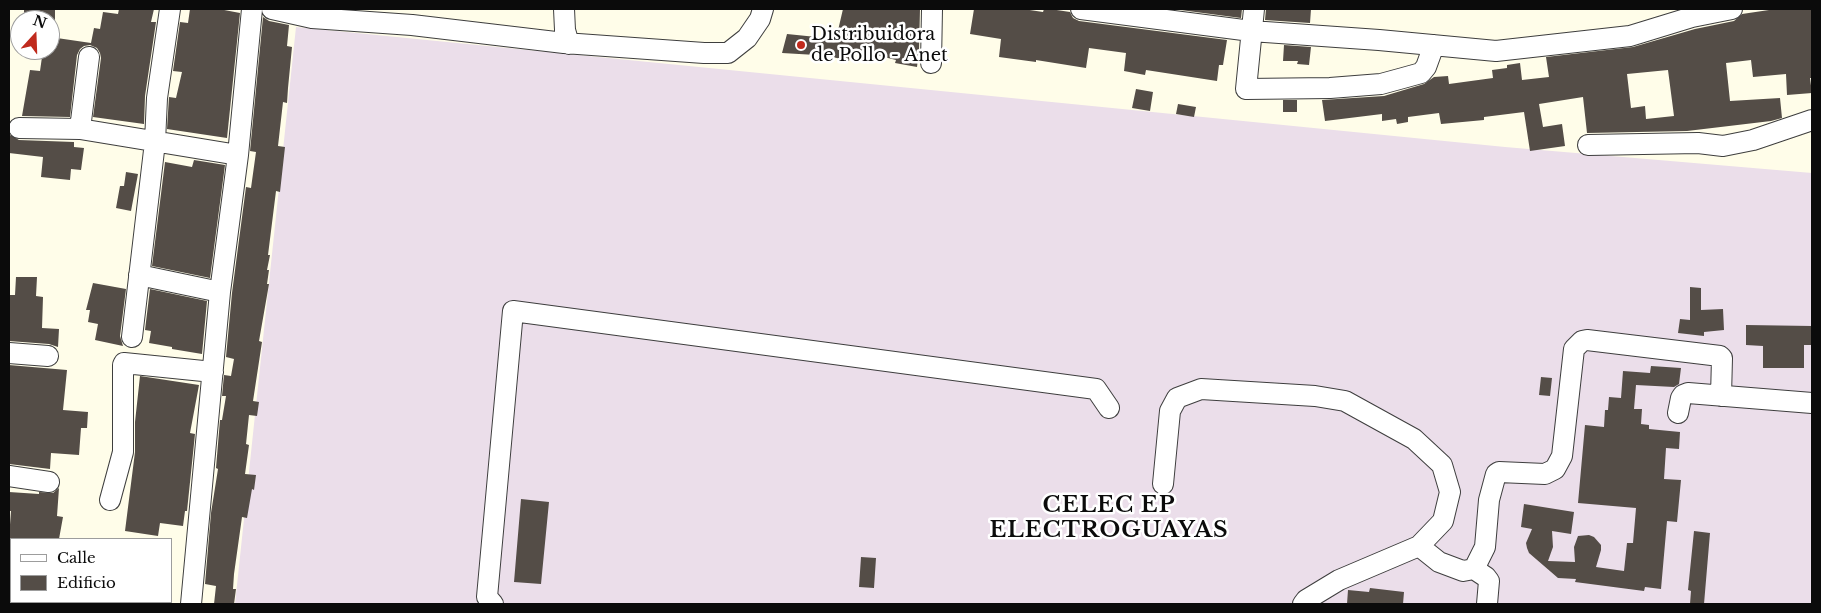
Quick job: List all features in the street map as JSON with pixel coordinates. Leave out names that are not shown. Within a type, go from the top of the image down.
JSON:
[{"type":"street","points":[[132,337],[155,142],[157,98],[170,9]]},
{"type":"street","points":[[191,604],[220,292],[238,155],[252,9]]},
{"type":"street","points":[[272,9],[568,44],[704,53],[728,53],[747,38],[760,19],[763,9]]},
{"type":"street","points":[[564,9],[568,44]]},
{"type":"street","points":[[931,62],[932,9]]},
{"type":"street","points":[[1081,9],[1251,30],[1496,51],[1630,36],[1692,17],[1732,9]]},
{"type":"street","points":[[1254,9],[1246,89],[1330,88],[1381,84],[1421,73],[1426,67],[1434,45]]},
{"type":"street","points":[[80,129],[89,57]]},
{"type":"street","points":[[1588,145],[1698,143],[1723,146],[1753,140],[1812,120]]},
{"type":"street","points":[[19,128],[80,129],[238,155]]},
{"type":"street","points":[[139,275],[220,292]]},
{"type":"street","points":[[493,604],[487,598],[513,311],[1096,389],[1109,408]]},
{"type":"street","points":[[1474,569],[1486,547],[1490,500],[1496,474],[1499,472],[1545,474],[1555,469],[1559,463],[1562,456],[1574,349],[1582,341],[1587,340],[1720,356],[1722,358],[1721,396]]},
{"type":"street","points":[[9,353],[48,356]]},
{"type":"street","points":[[110,500],[123,452],[124,363],[213,372]]},
{"type":"street","points":[[1164,484],[1170,411],[1177,398],[1201,389],[1315,396],[1346,401],[1414,439],[1442,465],[1450,492],[1443,521],[1419,546],[1339,580],[1306,600],[1304,604]]},
{"type":"street","points":[[1678,413],[1681,398],[1688,393],[1812,403]]},
{"type":"street","points":[[9,476],[49,482]]},
{"type":"street","points":[[1419,546],[1440,562],[1463,571],[1474,569],[1486,577],[1489,581],[1487,604]]},
{"type":"shaded area","points":[[296,27],[1505,147],[1812,173],[1812,604],[235,604]]},
{"type":"building","points":[[24,9],[55,9],[55,10]]},
{"type":"building","points":[[119,9],[154,9],[151,22],[156,22],[145,96],[144,124],[93,117],[101,58],[97,48],[90,45],[80,49],[77,55],[70,117],[22,116],[30,70],[40,71],[42,60],[60,60],[60,38],[91,43],[94,28],[100,29],[103,12],[118,14]]},
{"type":"building","points":[[190,9],[219,9],[240,13],[227,138],[167,129],[169,97],[176,98],[182,72],[173,71],[180,22],[188,23]]},
{"type":"building","points":[[843,9],[920,9],[917,67],[895,63],[896,60],[852,49],[849,61],[816,53],[816,55],[782,53],[787,34],[836,39]]},
{"type":"building","points":[[974,9],[1023,9],[1043,12],[1044,9],[1050,9],[1070,12],[1073,18],[1079,21],[1227,40],[1223,65],[1219,65],[1217,81],[1146,70],[1145,75],[1124,71],[1126,53],[1089,48],[1086,68],[1036,60],[1036,62],[999,57],[1001,39],[970,34]]},
{"type":"building","points":[[1173,9],[1242,9],[1241,18]]},
{"type":"building","points":[[1266,9],[1311,9],[1310,23],[1265,20]]},
{"type":"building","points":[[1812,9],[1812,78],[1810,78],[1812,93],[1787,95],[1786,74],[1753,77],[1751,60],[1726,63],[1730,101],[1780,98],[1782,118],[1771,121],[1687,131],[1587,133],[1583,97],[1539,104],[1543,127],[1562,124],[1565,146],[1530,151],[1524,112],[1484,117],[1484,120],[1441,124],[1439,113],[1408,117],[1408,122],[1397,124],[1396,119],[1382,121],[1382,114],[1325,121],[1322,100],[1384,96],[1424,84],[1434,77],[1448,76],[1449,84],[1493,78],[1492,70],[1507,68],[1507,65],[1520,63],[1522,80],[1549,77],[1546,57],[1633,47],[1695,29],[1734,21],[1742,14],[1769,10]],"holes":[[[1668,70],[1674,116],[1646,119],[1645,106],[1631,108],[1627,74]]]},
{"type":"building","points":[[263,17],[269,21],[289,25],[287,46],[292,47],[287,103],[283,102],[278,146],[285,147],[280,192],[276,191],[268,255],[270,255],[267,284],[269,284],[259,341],[262,342],[253,401],[259,402],[257,416],[249,415],[246,444],[249,445],[245,474],[256,475],[254,490],[252,489],[247,518],[242,517],[234,574],[233,589],[236,589],[234,604],[214,604],[216,586],[205,584],[211,513],[218,469],[216,468],[220,420],[222,420],[226,396],[222,396],[224,375],[231,376],[234,359],[226,357],[232,293],[246,187],[251,188],[256,152],[250,151]]},
{"type":"building","points":[[1284,45],[1311,47],[1309,65],[1297,64],[1298,61],[1283,61]]},
{"type":"building","points":[[1136,89],[1153,92],[1150,111],[1132,108]]},
{"type":"building","points":[[1283,100],[1297,100],[1297,112],[1283,112]]},
{"type":"building","points":[[1178,104],[1196,107],[1194,117],[1176,114]]},
{"type":"building","points":[[10,135],[19,140],[74,142],[74,147],[84,148],[81,170],[71,169],[70,180],[41,177],[43,157],[9,153]]},
{"type":"building","points":[[194,160],[225,165],[210,278],[152,266],[165,162],[192,167]]},
{"type":"building","points":[[126,172],[138,174],[131,211],[116,208],[120,186],[124,186]]},
{"type":"building","points":[[16,277],[37,277],[36,296],[43,297],[42,328],[59,329],[58,347],[49,344],[9,341],[9,295],[15,295]]},
{"type":"building","points":[[93,283],[126,289],[120,336],[123,346],[95,340],[98,324],[88,322],[90,310],[86,310]]},
{"type":"building","points":[[1690,287],[1701,288],[1701,310],[1723,309],[1724,330],[1704,332],[1704,336],[1678,333],[1680,319],[1690,320]]},
{"type":"building","points":[[150,289],[207,301],[202,354],[149,343],[151,331],[145,330]]},
{"type":"building","points":[[1746,325],[1812,326],[1812,345],[1804,345],[1804,368],[1763,368],[1763,346],[1746,345]]},
{"type":"building","points":[[9,365],[67,370],[63,410],[88,412],[87,428],[81,428],[79,455],[51,453],[50,469],[9,464]]},
{"type":"building","points":[[1651,366],[1681,368],[1679,384],[1674,387],[1636,385],[1634,409],[1642,409],[1641,424],[1649,425],[1649,429],[1680,432],[1679,449],[1666,448],[1664,479],[1681,480],[1677,522],[1667,521],[1661,589],[1645,587],[1644,591],[1575,582],[1576,579],[1558,578],[1529,553],[1526,543],[1532,529],[1521,527],[1524,504],[1574,512],[1571,534],[1552,531],[1553,547],[1548,561],[1575,562],[1574,547],[1578,536],[1589,535],[1594,537],[1601,545],[1596,567],[1624,571],[1627,543],[1633,543],[1636,508],[1578,503],[1585,425],[1604,427],[1605,410],[1608,410],[1609,397],[1621,398],[1623,371],[1650,373]]},
{"type":"building","points":[[140,376],[199,385],[190,433],[195,434],[187,511],[185,511],[183,526],[160,523],[158,536],[125,531],[135,452],[135,422]]},
{"type":"building","points":[[1541,377],[1552,378],[1550,396],[1539,395]]},
{"type":"building","points":[[59,488],[57,516],[63,517],[59,538],[9,538],[11,511],[9,511],[9,492],[53,493]]},
{"type":"building","points":[[521,499],[549,502],[541,584],[514,582]]},
{"type":"building","points":[[1694,531],[1710,533],[1704,604],[1690,604],[1691,591],[1688,590]]},
{"type":"building","points":[[861,557],[876,558],[874,588],[859,587]]},
{"type":"building","points":[[1370,588],[1404,592],[1403,604],[1347,604],[1348,590],[1369,592]]},
{"type":"place","name":"Distribuidora de Pollo - Anet","points":[[801,45]]},
{"type":"district","name":"CELEC EP ELECTROGUAYAS","points":[[1109,518]]}]
